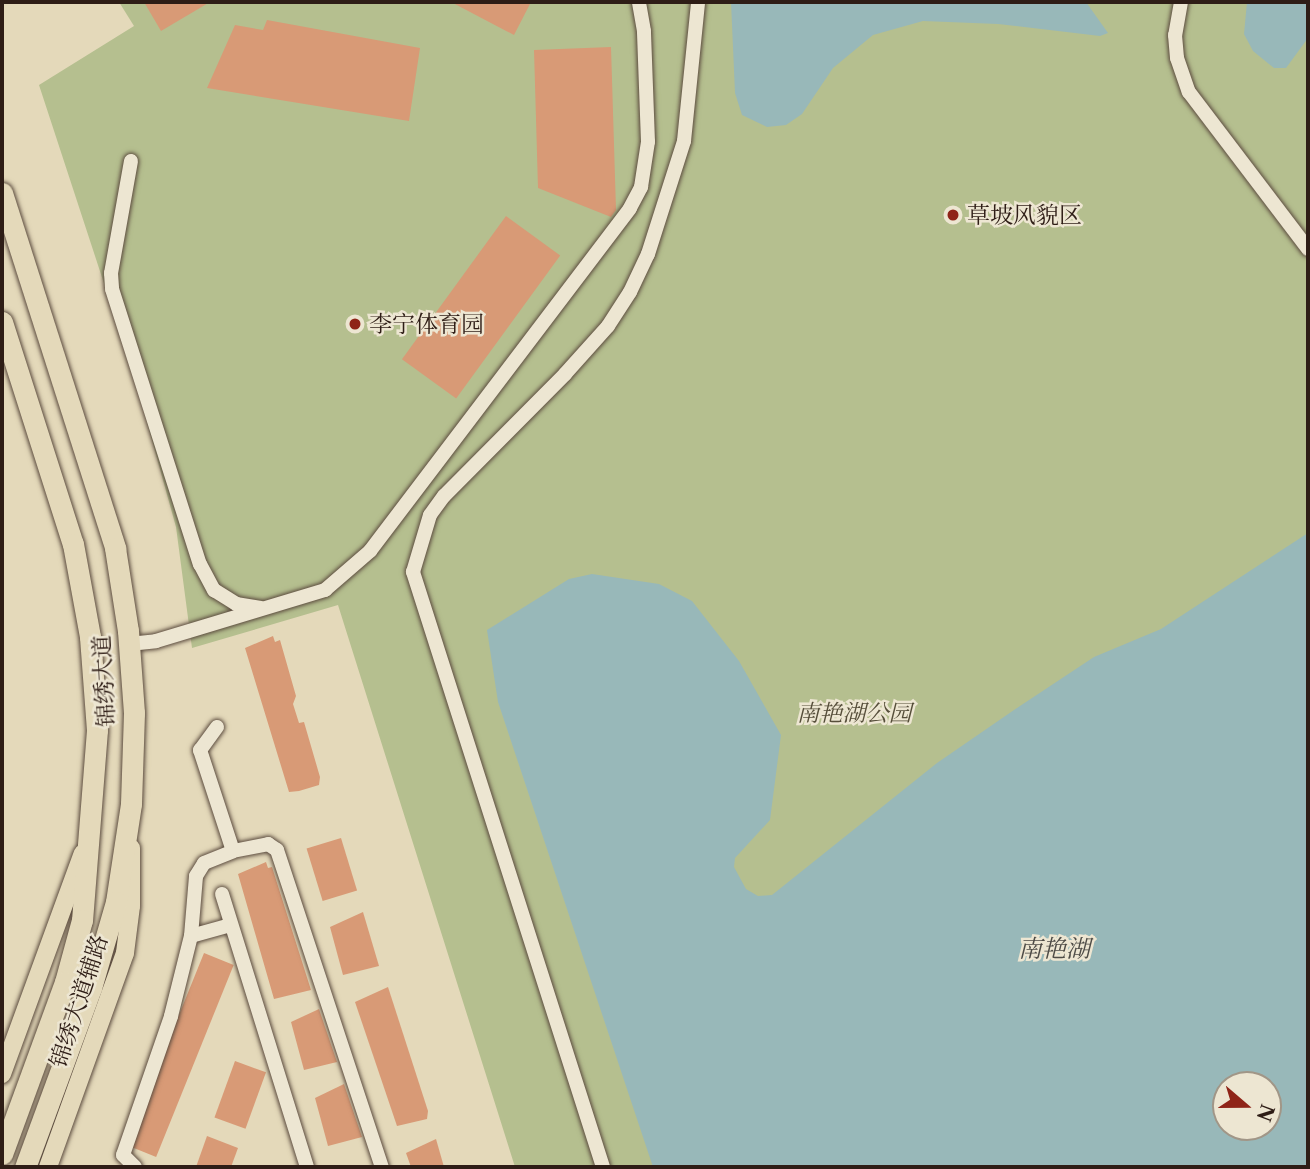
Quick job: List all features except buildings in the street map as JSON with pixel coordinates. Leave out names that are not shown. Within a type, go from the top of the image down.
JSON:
[{"type":"highway","name":"锦绣大道","points":[[2,193],[92,467],[114,548],[129,644],[134,713],[131,804],[117,902],[92,988],[26,1167]]},
{"type":"highway","name":"锦绣大道","points":[[2,322],[73,544],[90,637],[97,730],[82,920],[2,1154]]},
{"type":"main road","name":"锦绣大道辅路","points":[[48,1167],[125,953],[131,906],[131,804]]},
{"type":"main road","points":[[2,1074],[87,843]]},
{"type":"lane","points":[[129,644],[156,641],[325,590],[370,551],[630,208],[647,167],[644,31],[639,2]]},
{"type":"lane","points":[[603,1167],[413,572],[430,515],[444,496],[565,374],[608,326],[630,292],[648,254],[684,141],[698,2]]},
{"type":"lane","points":[[1181,2],[1177,58],[1189,92],[1308,249]]},
{"type":"lane","points":[[131,161],[111,273],[112,289],[200,564],[214,590],[236,604],[265,609]]},
{"type":"lane","points":[[217,727],[200,750],[233,851]]},
{"type":"lane","points":[[135,1167],[121,1161],[172,1016],[191,936],[198,869],[233,851],[268,844],[277,850],[382,1167]]},
{"type":"lane","points":[[222,894],[307,1167]]},
{"type":"lane","points":[[191,936],[231,925]]},
{"type":"green space","name":"南艳湖公园","points":[[119,2],[1308,2],[1308,1167],[515,1167],[338,605],[192,648],[176,527],[133,372],[39,85],[134,26]]},
{"type":"water","points":[[731,2],[1086,2],[1108,33],[1100,36],[998,24],[923,21],[873,35],[833,68],[802,114],[786,125],[767,127],[742,115],[735,93]]},
{"type":"water","points":[[1247,2],[1308,2],[1308,38],[1286,68],[1274,68],[1253,51],[1244,34]]},
{"type":"water","name":"南艳湖","points":[[1308,533],[1308,1167],[653,1167],[498,702],[487,630],[569,579],[592,574],[659,584],[692,601],[739,661],[781,735],[770,820],[735,858],[734,867],[746,889],[758,896],[772,895],[937,763],[1094,657],[1161,629]]},
{"type":"place","name":"草坡风貌区","points":[[953,215]]},
{"type":"place","name":"李宁体育园","points":[[355,324]]}]
